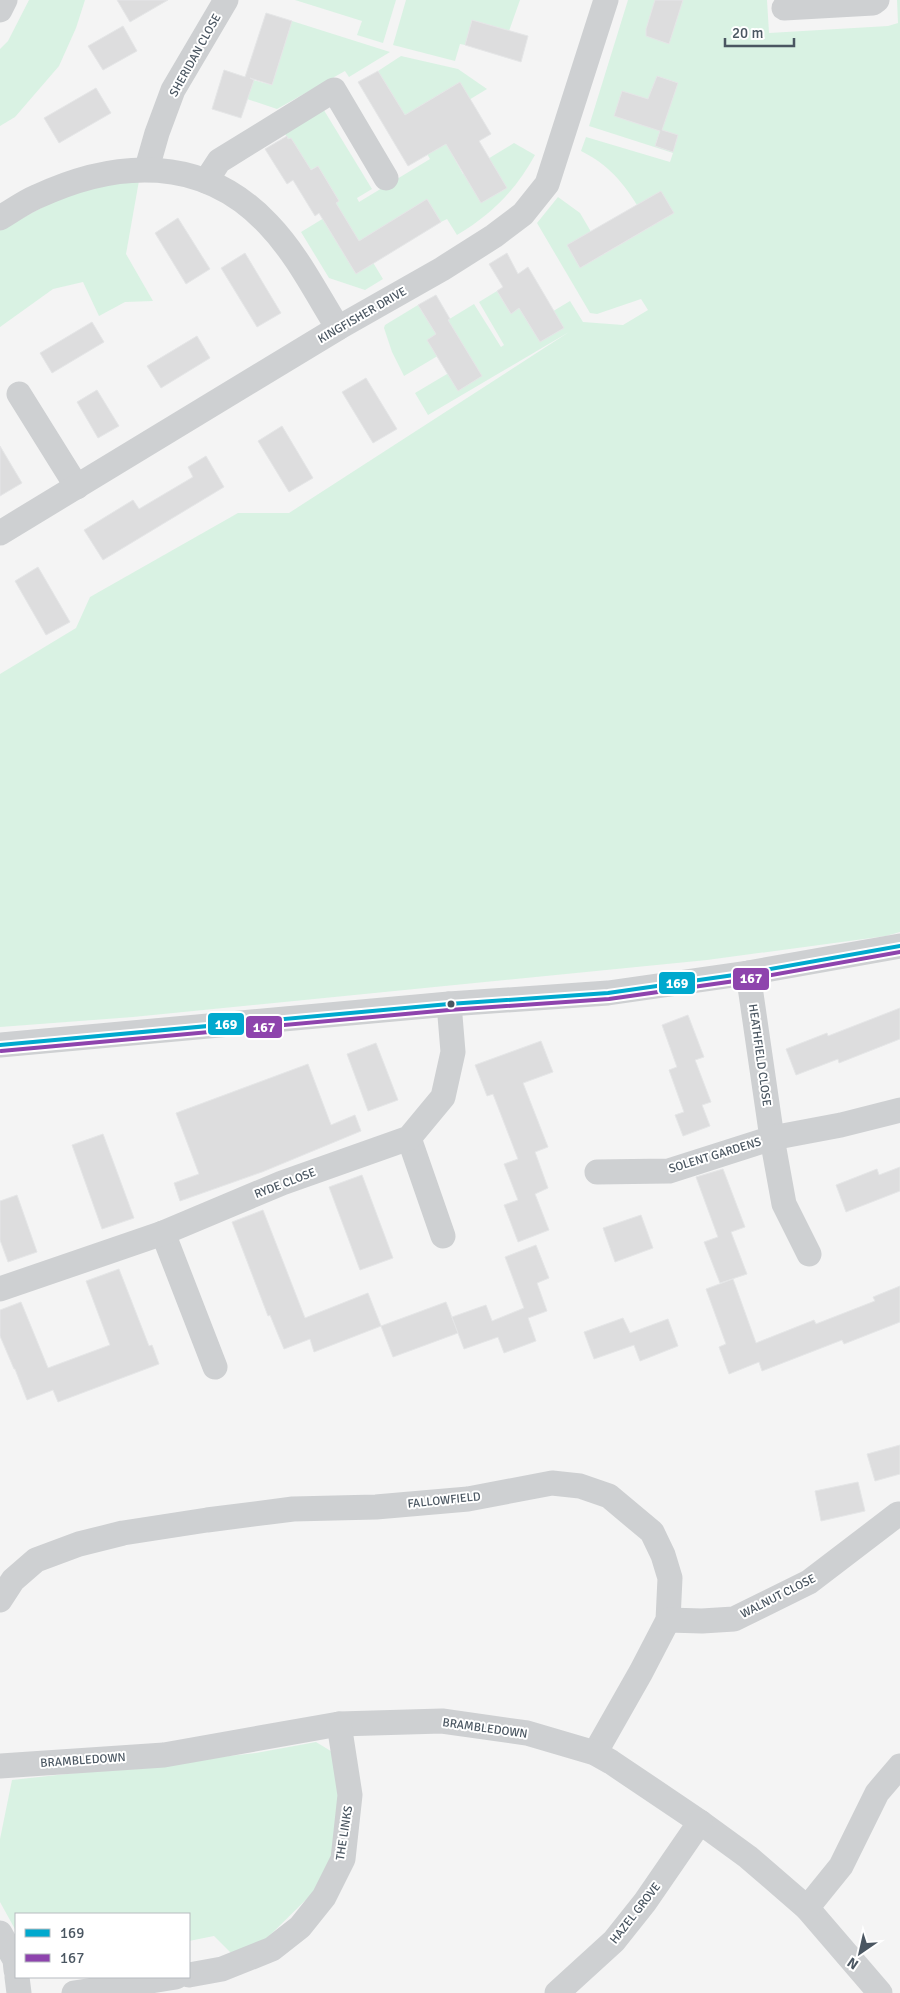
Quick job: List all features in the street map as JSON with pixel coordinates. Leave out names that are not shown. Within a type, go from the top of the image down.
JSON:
[{"type":"street","points":[[0,10],[5,0]]},
{"type":"street","name":"SHERIDAN CLOSE","points":[[148,168],[157,133],[173,90],[226,0]]},
{"type":"street","name":"KINGFISHER DRIVE","points":[[0,533],[338,328],[442,269],[494,236],[522,214],[547,184],[606,0]]},
{"type":"street","points":[[784,8],[873,3],[877,0]]},
{"type":"street","points":[[206,180],[218,161],[334,90],[386,178]]},
{"type":"street","points":[[0,218],[35,197],[84,178],[148,168],[176,172],[206,180],[247,204],[268,223],[287,245],[338,328]]},
{"type":"street","points":[[19,394],[77,487]]},
{"type":"street","points":[[0,1045],[449,1004],[608,993],[748,973],[900,946]]},
{"type":"street","name":"HEATHFIELD CLOSE","points":[[748,973],[772,1138],[784,1204],[809,1254]]},
{"type":"street","points":[[443,1236],[409,1138],[443,1097],[453,1052],[449,1004]]},
{"type":"street","points":[[772,1138],[841,1125],[900,1110]]},
{"type":"street","name":"RYDE CLOSE","points":[[0,1290],[163,1233],[282,1183],[409,1138]]},
{"type":"street","name":"SOLENT GARDENS","points":[[597,1172],[669,1171],[772,1138]]},
{"type":"street","points":[[163,1233],[215,1367]]},
{"type":"street","name":"FALLOWFIELD","points":[[0,1600],[13,1580],[36,1560],[79,1544],[124,1533],[293,1509],[376,1507],[468,1499],[552,1483],[580,1486],[609,1496],[652,1532],[663,1555],[670,1578],[668,1620],[595,1753]]},
{"type":"street","name":"WALNUT CLOSE","points":[[668,1620],[702,1621],[734,1619],[810,1582],[898,1514]]},
{"type":"street","name":"BRAMBLEDOWN","points":[[0,1766],[164,1755],[339,1724],[442,1721],[527,1733],[595,1753],[700,1822],[748,1857],[807,1908],[880,1993]]},
{"type":"street","name":"THE LINKS","points":[[190,1974],[222,1969],[272,1949],[300,1927],[324,1897],[343,1859],[350,1795],[339,1724]]},
{"type":"street","points":[[807,1908],[841,1866],[877,1793],[900,1766]]},
{"type":"street","name":"HAZEL GROVE","points":[[557,1993],[614,1941],[645,1902],[700,1822]]},
{"type":"street","points":[[0,1933],[15,1960]]},
{"type":"street","points":[[17,1978],[20,1993]]},
{"type":"street","points":[[74,1993],[170,1978]]},
{"type":"green space","points":[[29,0],[85,0],[76,28],[59,66],[15,117],[0,126],[0,49],[8,41]]},
{"type":"green space","points":[[295,0],[396,0],[383,43],[357,35],[362,21]]},
{"type":"green space","points":[[406,0],[520,0],[509,31],[472,20],[465,45],[460,44],[455,61],[393,45]]},
{"type":"green space","points":[[628,0],[767,0],[769,33],[888,26],[898,23],[897,0],[900,0],[900,932],[886,936],[707,960],[133,1017],[0,1027],[0,674],[76,628],[90,597],[238,513],[289,513],[569,332],[428,415],[415,393],[447,374],[461,342],[404,376],[392,352],[384,328],[385,325],[418,305],[433,329],[474,304],[501,347],[504,345],[479,302],[497,291],[511,313],[519,308],[530,325],[570,301],[583,322],[623,325],[648,310],[641,299],[597,314],[590,313],[537,223],[558,197],[580,213],[604,254],[650,227],[629,193],[614,174],[594,158],[581,151],[586,137],[670,162],[673,153],[589,126]]},
{"type":"green space","points":[[292,21],[390,52],[349,77],[345,71],[277,109],[247,99],[253,80],[272,85]]},
{"type":"green space","points":[[401,56],[458,69],[487,89],[444,115],[453,156],[463,174],[514,143],[535,155],[528,168],[502,201],[481,219],[457,235],[447,219],[441,222],[427,199],[360,241],[383,279],[365,290],[329,278],[301,232],[329,215],[326,209],[339,201],[318,166],[310,170],[291,138],[288,139],[283,130],[322,107],[372,189],[357,198],[359,202],[430,159],[378,71]]},
{"type":"green space","points":[[140,175],[126,254],[153,301],[125,302],[99,316],[83,282],[53,289],[0,327],[0,230],[73,191]]},
{"type":"green space","points":[[316,1742],[334,1753],[342,1821],[325,1881],[261,1944],[235,1957],[214,1936],[190,1941],[190,1913],[15,1913],[15,1929],[0,1902],[0,1839],[12,1780],[256,1753]]},
{"type":"building","points":[[117,0],[168,0],[130,22]]},
{"type":"building","points":[[655,0],[683,0],[669,44],[646,36],[646,29]]},
{"type":"building","points":[[266,13],[292,21],[272,85],[250,78],[254,80],[241,118],[212,109],[224,70],[245,77]]},
{"type":"building","points":[[472,20],[528,36],[521,62],[465,45]]},
{"type":"building","points":[[123,26],[137,51],[103,70],[88,46]]},
{"type":"building","points":[[378,71],[405,115],[460,82],[491,134],[479,141],[507,188],[481,203],[446,144],[408,166],[358,82]]},
{"type":"building","points":[[657,76],[678,83],[662,130],[678,135],[673,152],[655,146],[660,131],[614,116],[622,91],[648,99]]},
{"type":"building","points":[[96,88],[111,113],[59,143],[44,118]]},
{"type":"building","points":[[287,136],[288,139],[291,138],[311,170],[318,166],[339,201],[336,203],[359,241],[427,199],[441,222],[356,274],[319,213],[315,216],[293,180],[287,184],[265,149]]},
{"type":"building","points":[[661,191],[674,213],[580,268],[567,245]]},
{"type":"building","points":[[178,218],[210,269],[186,284],[155,233]]},
{"type":"building","points":[[245,253],[281,313],[257,327],[221,268]]},
{"type":"building","points":[[507,253],[518,274],[528,267],[564,328],[540,342],[519,308],[511,314],[497,291],[503,287],[489,264]]},
{"type":"building","points":[[436,295],[450,319],[448,320],[482,376],[458,391],[427,340],[436,334],[418,305]]},
{"type":"building","points":[[92,322],[104,342],[52,373],[40,353]]},
{"type":"building","points":[[197,336],[210,358],[161,388],[147,366]]},
{"type":"building","points":[[366,378],[397,429],[373,443],[342,392]]},
{"type":"building","points":[[97,390],[119,426],[98,438],[77,402]]},
{"type":"building","points":[[282,426],[313,478],[289,492],[258,441]]},
{"type":"building","points":[[0,446],[22,483],[0,496]]},
{"type":"building","points":[[206,456],[224,487],[103,560],[84,530],[133,500],[139,509],[193,477],[188,467]]},
{"type":"building","points":[[38,567],[70,622],[46,635],[15,581]]},
{"type":"building","points":[[900,1008],[900,1039],[839,1063],[838,1059],[796,1075],[786,1049],[827,1033],[828,1036]]},
{"type":"building","points":[[688,1015],[704,1057],[695,1060],[711,1102],[702,1105],[710,1126],[683,1136],[675,1115],[684,1112],[669,1070],[677,1067],[662,1025]]},
{"type":"building","points":[[541,1041],[553,1072],[523,1083],[548,1147],[535,1152],[548,1188],[535,1194],[549,1230],[518,1242],[504,1205],[518,1200],[504,1164],[518,1159],[493,1094],[487,1096],[475,1065]]},
{"type":"building","points":[[376,1043],[398,1100],[368,1111],[347,1054]]},
{"type":"building","points":[[308,1064],[331,1125],[355,1115],[361,1131],[262,1172],[180,1201],[174,1183],[199,1174],[176,1113]]},
{"type":"building","points":[[103,1134],[134,1218],[102,1229],[72,1145]]},
{"type":"building","points":[[900,1167],[900,1191],[846,1212],[836,1185],[877,1169],[879,1175]]},
{"type":"building","points":[[723,1169],[745,1227],[731,1232],[747,1274],[720,1283],[704,1242],[718,1237],[696,1177]]},
{"type":"building","points":[[362,1175],[393,1258],[360,1270],[329,1187]]},
{"type":"building","points":[[17,1195],[37,1252],[8,1262],[0,1240],[0,1201]]},
{"type":"building","points":[[263,1210],[305,1318],[368,1293],[381,1326],[314,1352],[310,1339],[284,1349],[270,1315],[268,1316],[232,1222]]},
{"type":"building","points":[[641,1215],[653,1248],[615,1262],[603,1228]]},
{"type":"building","points":[[536,1245],[549,1278],[537,1283],[547,1311],[528,1318],[536,1341],[504,1353],[498,1337],[464,1349],[452,1317],[486,1305],[492,1321],[524,1308],[505,1257]]},
{"type":"building","points":[[119,1269],[149,1346],[152,1345],[159,1364],[58,1402],[53,1390],[27,1400],[0,1336],[0,1310],[21,1302],[48,1368],[110,1345],[86,1281]]},
{"type":"building","points":[[733,1279],[756,1343],[814,1320],[816,1324],[875,1301],[873,1297],[900,1286],[900,1322],[844,1344],[842,1340],[762,1371],[759,1362],[729,1374],[719,1347],[726,1344],[706,1289]]},
{"type":"building","points":[[446,1302],[458,1333],[393,1357],[381,1326]]},
{"type":"building","points":[[623,1318],[630,1333],[668,1319],[678,1346],[640,1361],[634,1345],[594,1359],[584,1332]]},
{"type":"building","points":[[900,1445],[900,1474],[875,1481],[867,1454]]},
{"type":"building","points":[[858,1482],[865,1511],[821,1521],[815,1491]]},
{"type":"transit line","name":"169","points":[[0,1045],[449,1004],[608,993],[748,973],[900,946]]},
{"type":"transit line","name":"167","points":[[1,1051],[449,1010],[609,999],[749,979],[900,952]]}]
